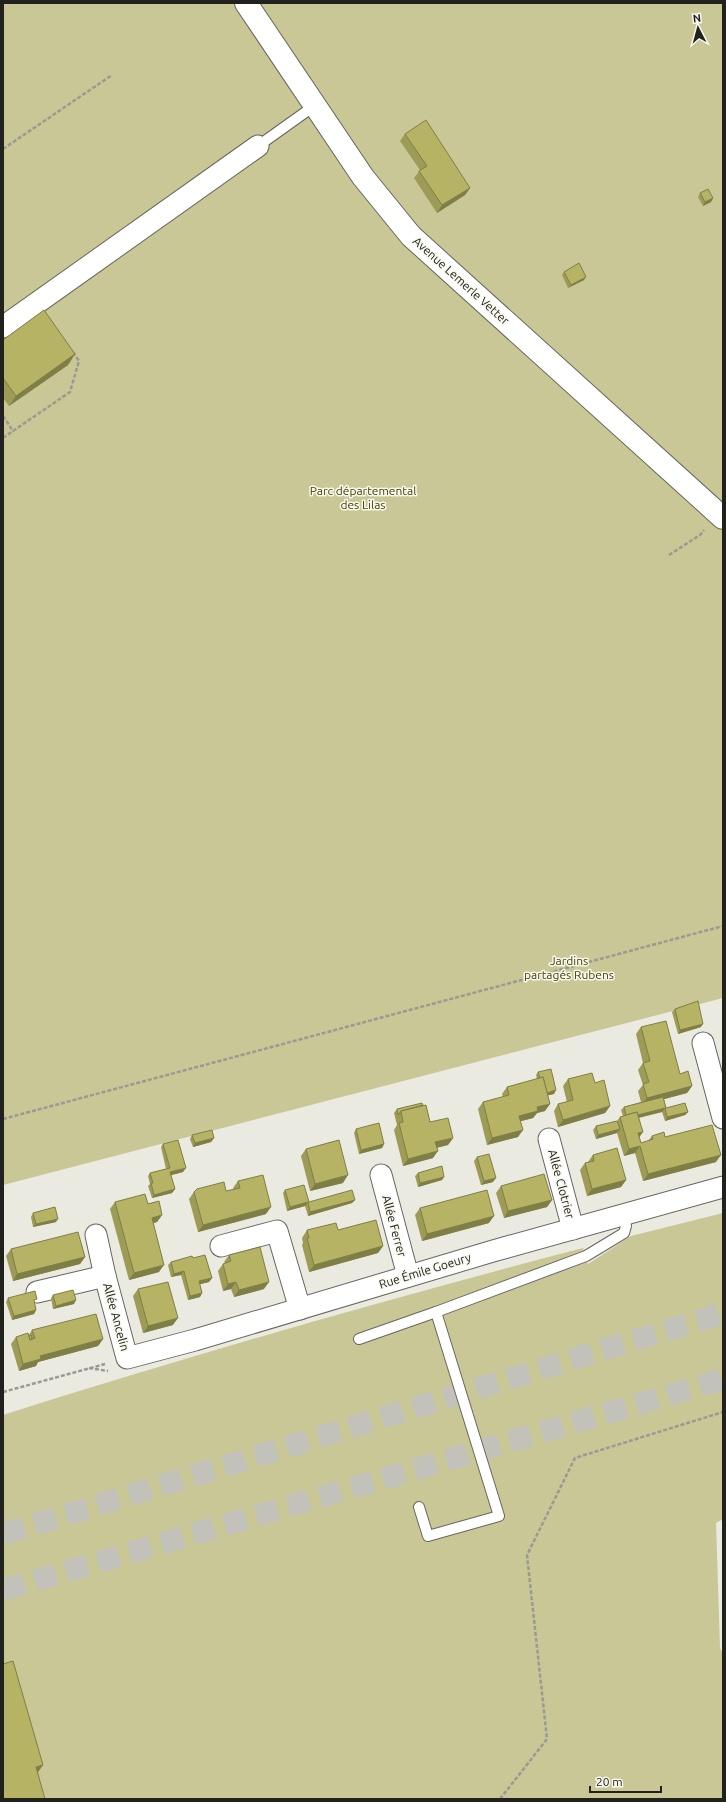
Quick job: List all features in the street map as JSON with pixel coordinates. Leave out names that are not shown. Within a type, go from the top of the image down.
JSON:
[{"type":"street","name":"Avenue Lemerle Vetter","points":[[246,3],[363,178],[411,236],[723,518]]},
{"type":"street","points":[[3,327],[258,146]]},
{"type":"street","points":[[703,1043],[718,1081],[723,1118]]},
{"type":"street","name":"Allée Clotrier","points":[[549,1139],[573,1229]]},
{"type":"street","name":"Allée Ferrer","points":[[381,1175],[408,1276]]},
{"type":"street","name":"Rue Émile Goeury","points":[[120,1360],[300,1309],[408,1276],[723,1188]]},
{"type":"street","points":[[221,1246],[276,1232],[300,1309]]},
{"type":"street","name":"Allée Ancelin","points":[[96,1235],[120,1360]]},
{"type":"street","name":"Allée Ancelin","points":[[37,1292],[105,1276]]},
{"type":"lane","points":[[258,146],[314,106]]},
{"type":"lane","points":[[359,1339],[586,1256],[624,1233],[626,1226],[623,1215]]},
{"type":"lane","points":[[419,1507],[428,1536],[499,1516],[436,1312]]},
{"type":"path","points":[[3,149],[112,75]]},
{"type":"path","points":[[3,438],[70,392],[79,361],[70,348]]},
{"type":"path","points":[[3,416],[13,431]]},
{"type":"path","points":[[669,556],[700,535]]},
{"type":"path","points":[[3,1119],[723,926]]},
{"type":"path","points":[[3,1392],[120,1360]]},
{"type":"path","points":[[500,1799],[547,1739],[527,1555],[575,1458],[723,1412]]},
{"type":"green space","name":"Parc départemental des Lilas","points":[[3,3],[723,3],[723,998],[3,1185]]},
{"type":"green space","points":[[723,1213],[723,1519],[716,1523],[720,1648],[723,1654],[723,1799],[3,1799],[3,1415],[147,1370],[292,1328],[583,1248],[588,1264],[631,1236]]},
{"type":"building","points":[[426,120],[470,188],[442,205],[419,171],[427,166],[405,134]]},
{"type":"building","points":[[708,189],[713,198],[705,202],[700,193]]},
{"type":"building","points":[[579,263],[586,277],[571,285],[564,272]]},
{"type":"building","points":[[44,310],[75,354],[16,396],[3,378],[3,340]]},
{"type":"building","points":[[698,1001],[703,1024],[680,1030],[675,1009]]},
{"type":"building","points":[[666,1021],[680,1074],[688,1071],[692,1086],[647,1098],[643,1084],[649,1082],[643,1063],[650,1061],[641,1027]]},
{"type":"building","points":[[551,1069],[556,1090],[547,1093],[543,1077],[540,1078],[538,1072]]},
{"type":"building","points":[[592,1073],[595,1083],[604,1080],[610,1106],[563,1120],[558,1104],[573,1100],[568,1079]]},
{"type":"building","points":[[543,1077],[550,1104],[537,1107],[538,1111],[519,1116],[523,1130],[492,1138],[483,1102],[509,1095],[507,1087]]},
{"type":"building","points":[[663,1097],[666,1108],[685,1103],[688,1112],[667,1117],[665,1108],[638,1115],[637,1112],[626,1115],[624,1107]]},
{"type":"building","points":[[422,1103],[423,1105],[401,1111],[398,1115],[397,1109]]},
{"type":"building","points":[[426,1105],[430,1122],[448,1118],[453,1138],[435,1142],[438,1151],[408,1159],[399,1123],[403,1122],[401,1111]]},
{"type":"building","points":[[637,1112],[643,1132],[638,1133],[641,1143],[653,1139],[652,1136],[664,1132],[665,1137],[712,1125],[721,1155],[648,1174],[640,1146],[629,1149],[620,1117]]},
{"type":"building","points":[[617,1121],[620,1129],[598,1135],[596,1126]]},
{"type":"building","points":[[379,1123],[384,1144],[361,1150],[356,1129]]},
{"type":"building","points":[[212,1130],[214,1138],[195,1143],[192,1135]]},
{"type":"building","points":[[178,1140],[186,1168],[170,1172],[175,1189],[154,1195],[150,1173],[170,1168],[163,1144]]},
{"type":"building","points":[[339,1140],[348,1175],[315,1184],[306,1149]]},
{"type":"building","points":[[617,1148],[626,1180],[592,1189],[585,1163],[594,1161],[593,1155]]},
{"type":"building","points":[[489,1154],[496,1178],[484,1181],[477,1157]]},
{"type":"building","points":[[442,1166],[444,1177],[420,1183],[418,1173]]},
{"type":"building","points":[[544,1174],[552,1200],[508,1211],[501,1186]]},
{"type":"building","points":[[263,1175],[271,1207],[203,1225],[194,1192],[197,1189],[224,1182],[226,1191],[240,1188],[238,1181]]},
{"type":"building","points":[[304,1185],[309,1202],[352,1190],[355,1200],[310,1212],[308,1202],[290,1207],[285,1190]]},
{"type":"building","points":[[487,1190],[494,1216],[427,1234],[420,1208]]},
{"type":"building","points":[[145,1194],[148,1204],[159,1201],[162,1215],[152,1218],[164,1265],[134,1273],[115,1202]]},
{"type":"building","points":[[55,1207],[58,1219],[36,1224],[33,1213]]},
{"type":"building","points":[[376,1220],[383,1246],[314,1265],[307,1238],[309,1238],[307,1230],[336,1223],[338,1230]]},
{"type":"building","points":[[78,1232],[85,1257],[17,1274],[11,1249]]},
{"type":"building","points":[[260,1247],[269,1282],[239,1290],[236,1282],[228,1284],[223,1264],[231,1261],[229,1255]]},
{"type":"building","points":[[205,1255],[212,1278],[199,1281],[202,1293],[190,1296],[184,1271],[174,1274],[171,1262],[192,1256],[193,1258]]},
{"type":"building","points":[[168,1282],[178,1318],[148,1326],[138,1289]]},
{"type":"building","points":[[73,1290],[76,1300],[56,1306],[53,1295]]},
{"type":"building","points":[[35,1291],[37,1299],[34,1300],[36,1310],[14,1316],[8,1298]]},
{"type":"building","points":[[96,1314],[103,1339],[40,1356],[41,1359],[23,1364],[16,1337],[28,1333],[30,1340],[35,1338],[32,1330]]},
{"type":"building","points":[[13,1661],[43,1765],[36,1767],[45,1799],[3,1799],[3,1664]]},
{"type":"tunnel","points":[[3,1534],[723,1313]]},
{"type":"tunnel","points":[[3,1590],[723,1379]]},
{"type":"park label","name":"Jardins partagés Rubens","points":[[569,968]]}]
